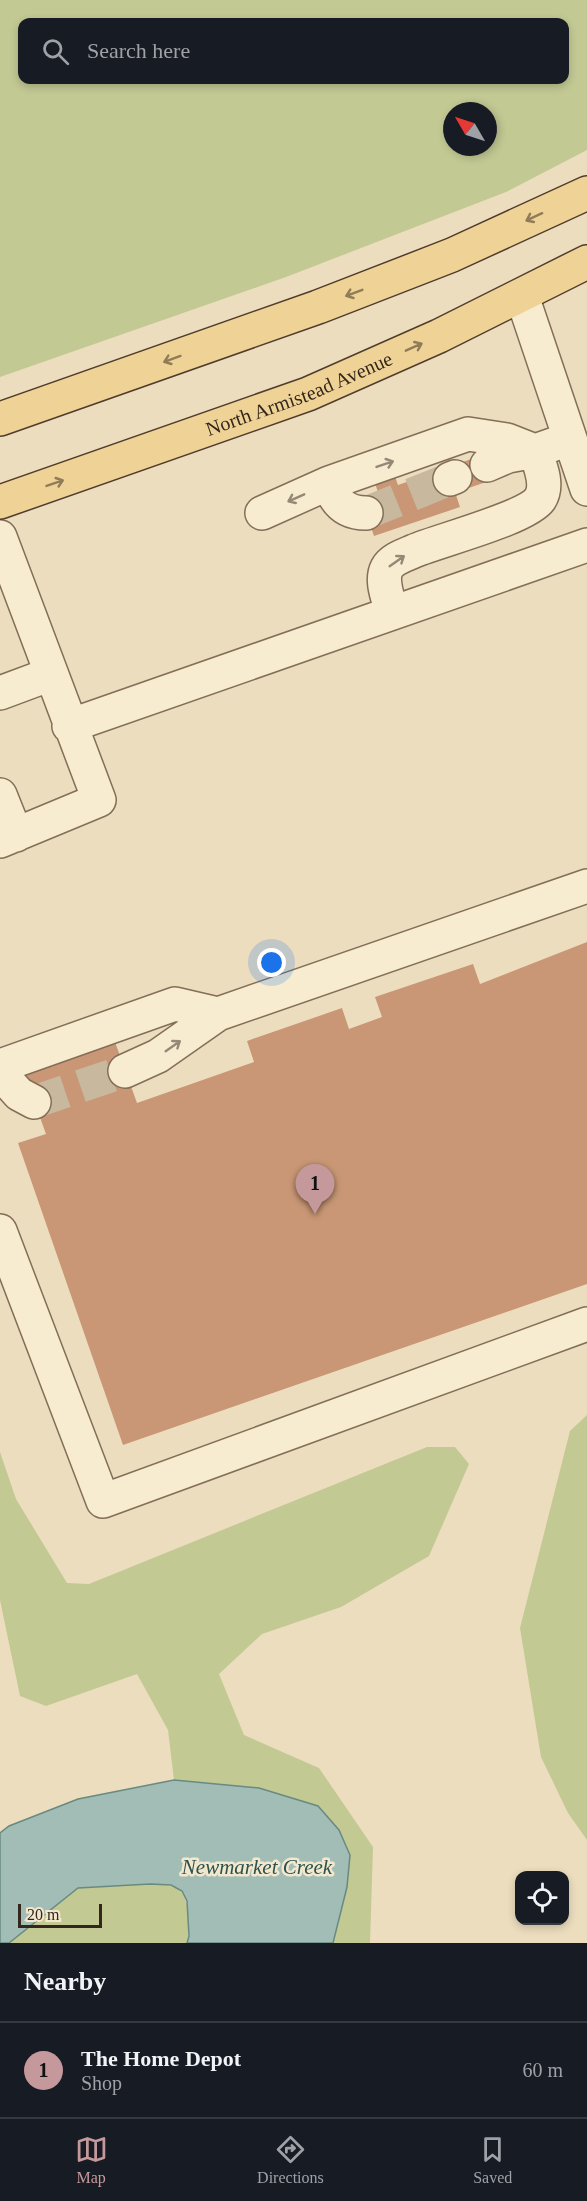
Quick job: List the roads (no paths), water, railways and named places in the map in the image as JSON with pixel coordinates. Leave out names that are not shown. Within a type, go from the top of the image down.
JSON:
[{"type":"main road","points":[[0,419],[318,307],[432,263],[587,193]]},
{"type":"main road","name":"North Armistead Avenue","points":[[0,502],[308,394],[439,336],[587,262]]},
{"type":"lane","points":[[522,296],[587,489]]},
{"type":"lane","points":[[262,513],[329,483],[468,434],[507,440],[535,451],[544,487],[540,498],[533,506],[496,523],[434,542],[399,558],[387,568],[384,581],[392,613]]},
{"type":"lane","points":[[487,465],[508,456],[535,451],[569,439]]},
{"type":"lane","points":[[329,483],[333,496],[342,506],[354,513],[366,513]]},
{"type":"lane","points":[[0,537],[69,726],[99,800],[8,838],[0,795]]},
{"type":"lane","points":[[69,726],[587,544]]},
{"type":"lane","points":[[0,693],[51,674]]},
{"type":"lane","points":[[125,1071],[158,1056],[218,1014],[587,886]]},
{"type":"lane","points":[[0,1066],[175,1004],[218,1014]]},
{"type":"lane","points":[[0,1073],[19,1094],[34,1102]]},
{"type":"lane","points":[[0,1231],[103,1501],[587,1324]]},
{"type":"water","name":"Newmarket Creek","points":[[174,1780],[259,1788],[318,1806],[339,1830],[350,1855],[347,1887],[333,1943],[187,1943],[189,1936],[187,1901],[182,1891],[171,1885],[150,1884],[78,1888],[9,1943],[0,1943],[0,1833],[9,1826],[78,1799]]},
{"type":"tunnel","points":[[366,513],[450,479]]},
{"type":"tunnel","points":[[34,1102],[125,1071]]},
{"type":"place","name":"The Home Depot","points":[[315,1214]]}]
